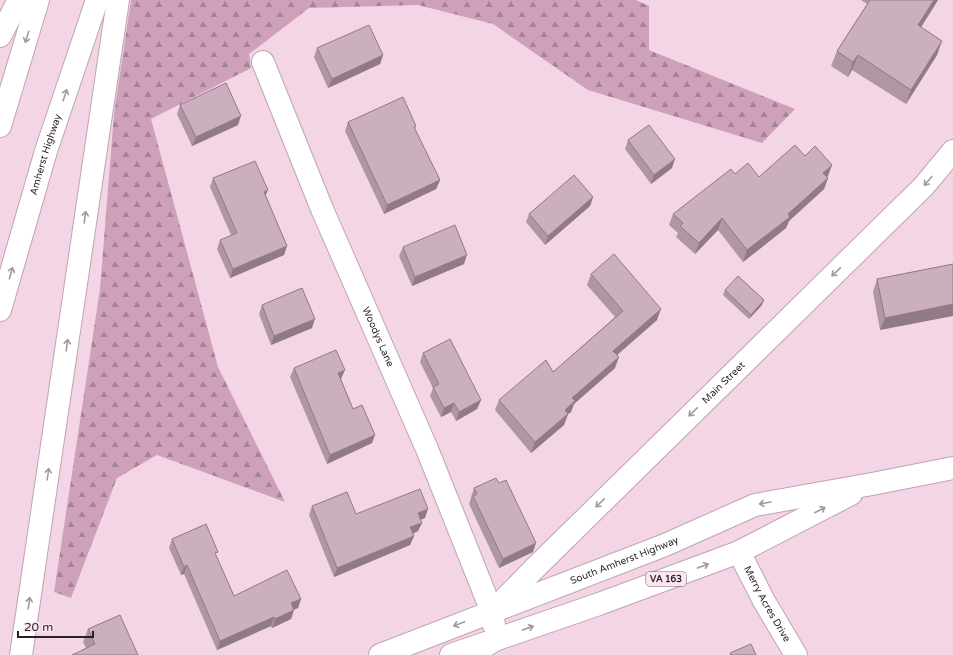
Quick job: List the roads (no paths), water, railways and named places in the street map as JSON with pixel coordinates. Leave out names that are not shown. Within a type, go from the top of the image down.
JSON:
[{"type":"main road","points":[[0,36],[19,0]]},
{"type":"main road","points":[[0,126],[38,0]]},
{"type":"main road","name":"Amherst Highway","points":[[0,310],[46,151],[97,0]]},
{"type":"main road","points":[[21,655],[118,0]]},
{"type":"main road","name":"Woodys Lane","points":[[263,62],[322,210],[427,449],[492,612],[492,647]]},
{"type":"main road","name":"Main Street","points":[[492,612],[552,551],[924,186],[953,151]]},
{"type":"main road","name":"South Amherst Highway","points":[[380,655],[666,545],[754,505],[953,468]]},
{"type":"main road","name":"South Amherst Highway","points":[[451,655],[492,647],[599,604],[738,552],[872,484]]},
{"type":"main road","name":"Merry Acres Drive","points":[[738,552],[764,601],[796,655]]},
{"type":"main road","points":[[470,655],[492,647]]}]
